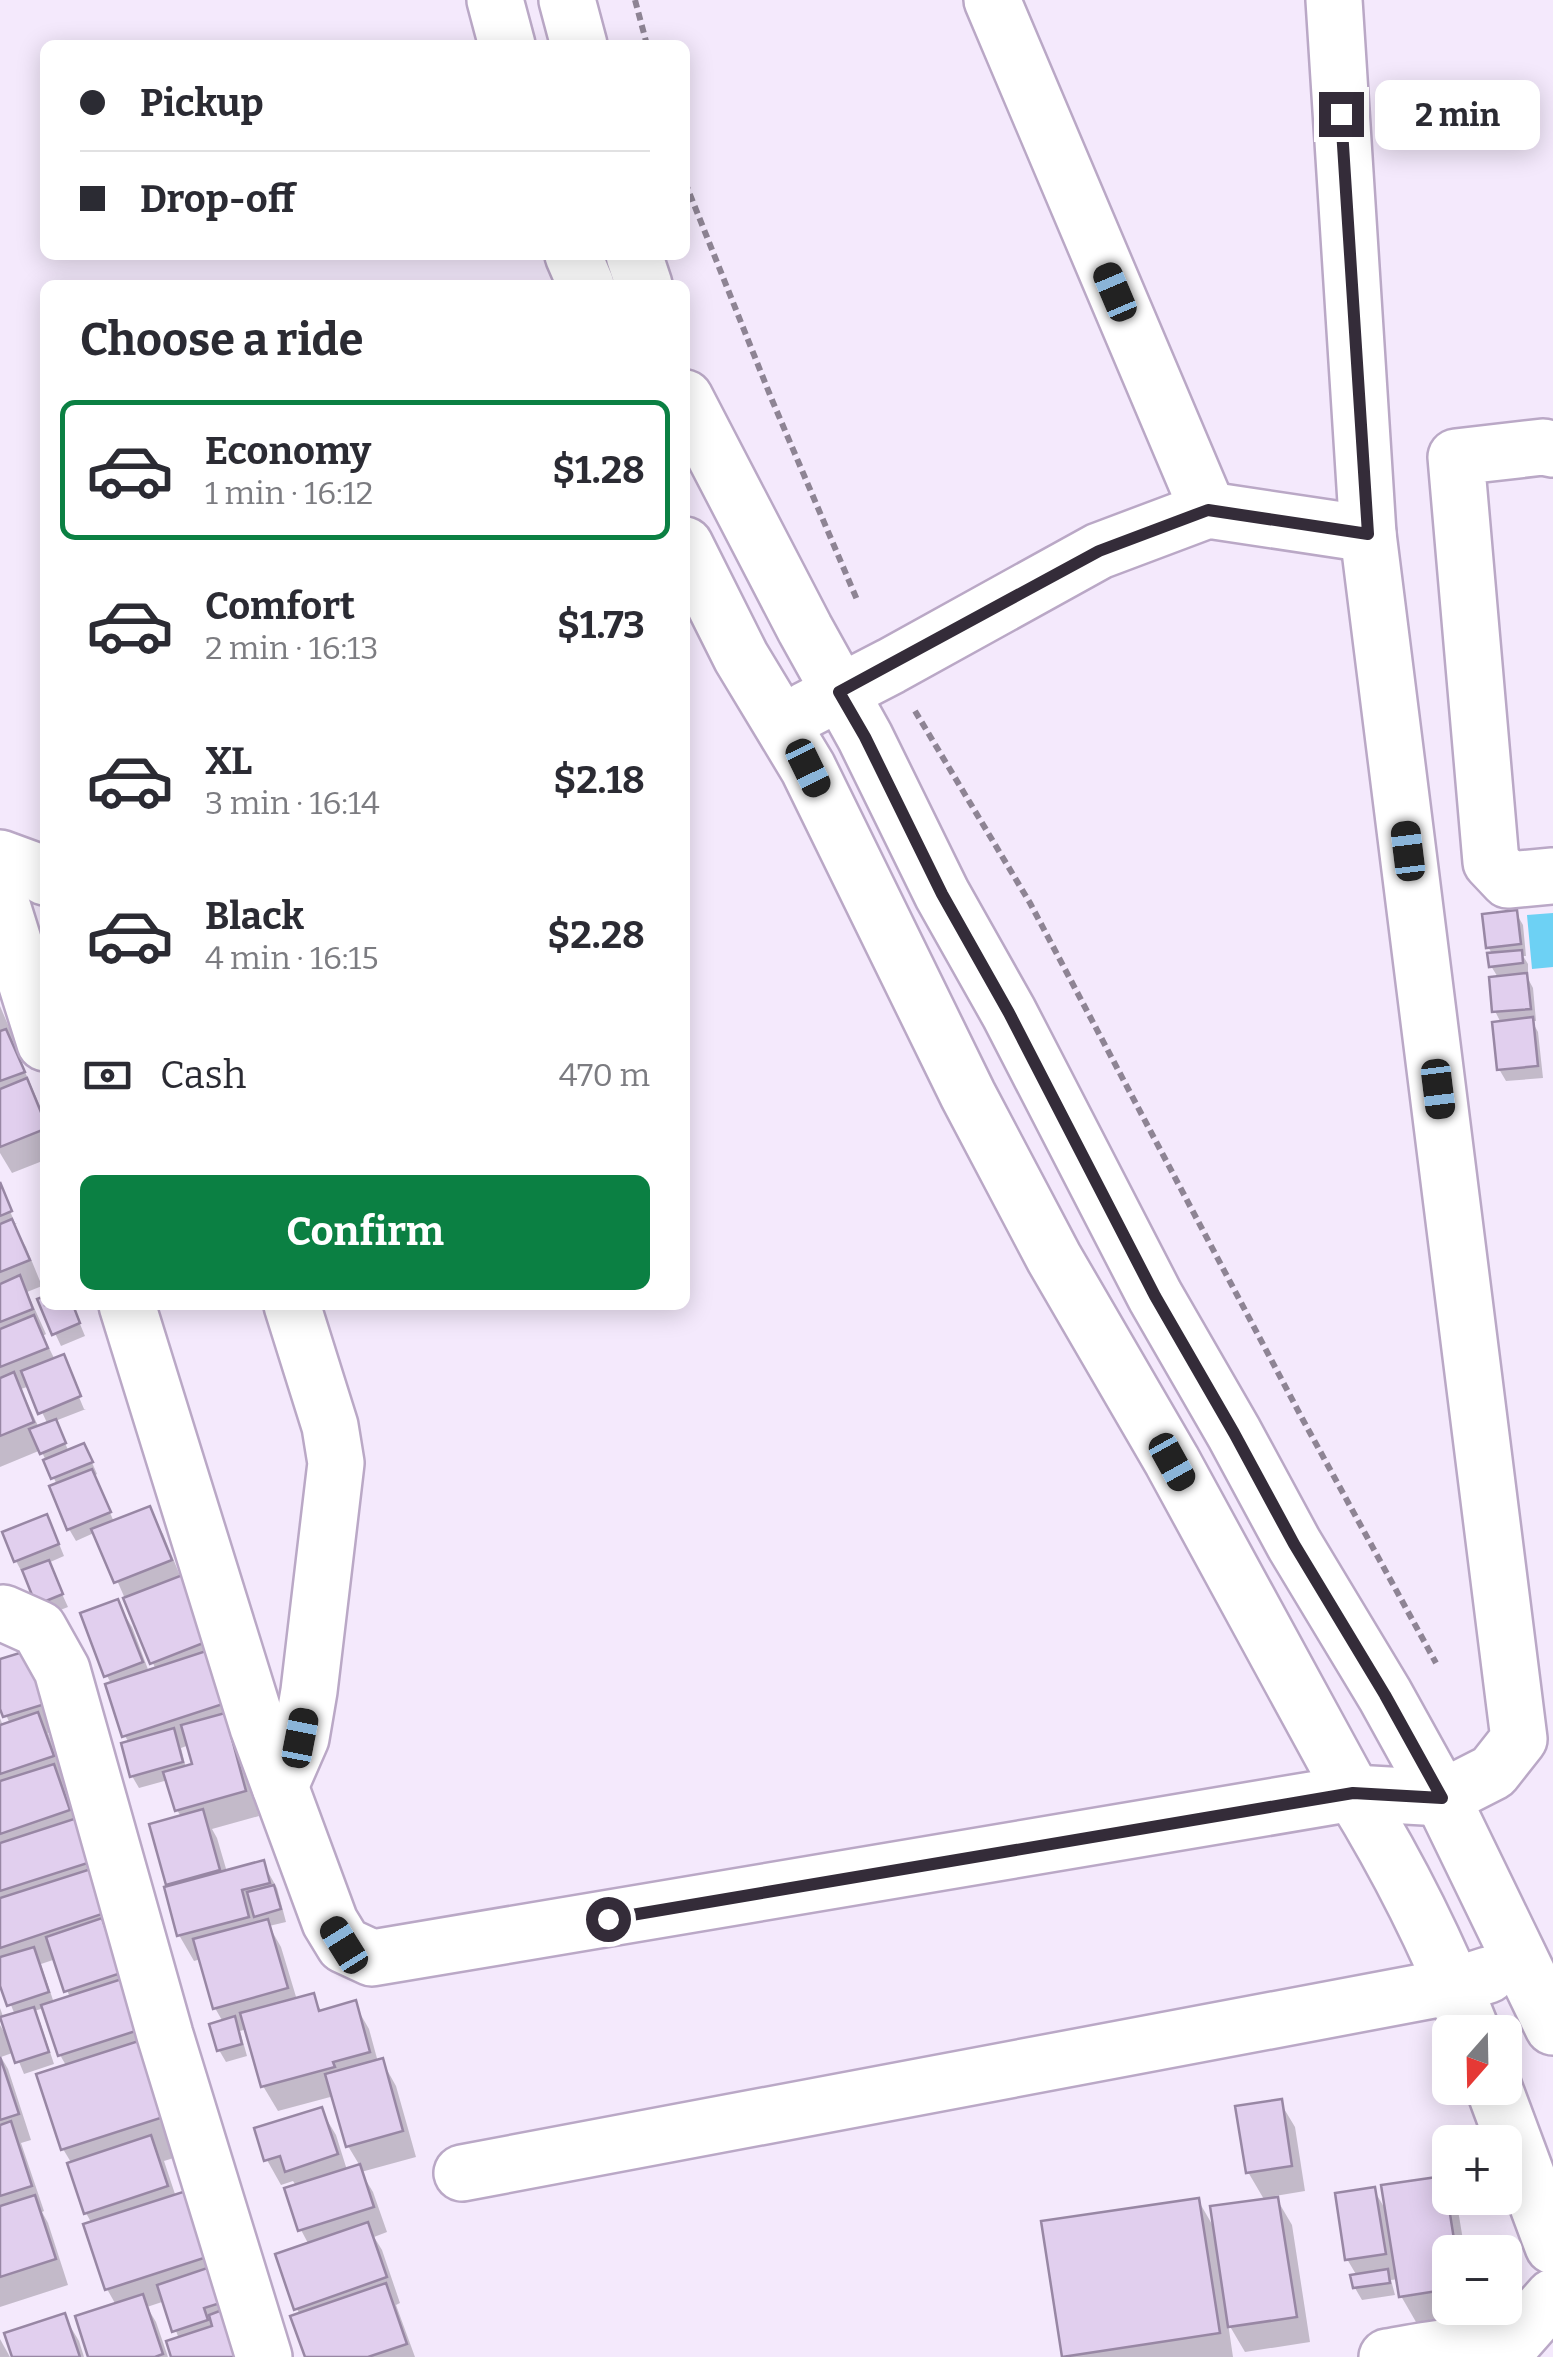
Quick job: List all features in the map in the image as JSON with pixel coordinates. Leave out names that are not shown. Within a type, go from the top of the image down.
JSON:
[{"type":"main road","points":[[495,0],[506,40]]},
{"type":"main road","points":[[567,0],[578,40]]},
{"type":"main road","points":[[992,0],[1208,510]]},
{"type":"main road","points":[[129,1310],[258,1726],[330,1922],[344,1945],[372,1958],[1353,1793],[1442,1798],[1492,1772],[1519,1739],[1368,534],[1334,0]]},
{"type":"main road","points":[[690,408],[1155,1296],[1442,1798],[1553,2027]]},
{"type":"main road","points":[[1553,449],[1456,457],[1491,862],[1508,880],[1553,876]]},
{"type":"main road","points":[[780,724],[1099,551],[1208,510],[1368,534]]},
{"type":"main road","points":[[690,555],[741,658],[808,768],[1045,1241],[1386,1846],[1463,2009]]},
{"type":"main road","points":[[0,858],[40,873]]},
{"type":"main road","points":[[0,898],[40,1027]]},
{"type":"main road","points":[[280,1786],[300,1738],[309,1692],[336,1463],[330,1426],[294,1310]]},
{"type":"main road","points":[[1,1610],[39,1629],[62,1670],[165,2035],[264,2357]]},
{"type":"main road","points":[[462,2173],[1463,2009],[1524,1963]]},
{"type":"main road","points":[[1500,2105],[1553,2246]]},
{"type":"main road","points":[[1387,2357],[1469,2346],[1487,2349],[1500,2357],[1553,2297]]},
{"type":"main road","points":[[1544,2357],[1553,2348]]},
{"type":"path","points":[[634,0],[646,40]]},
{"type":"path","points":[[690,195],[858,602]]},
{"type":"path","points":[[916,711],[1030,902],[1436,1663]]},
{"type":"water","points":[[1553,913],[1553,967],[1532,969],[1527,915]]},
{"type":"building","points":[[1517,910],[1521,944],[1486,948],[1482,914]]},
{"type":"building","points":[[1522,950],[1523,963],[1489,967],[1487,953]]},
{"type":"building","points":[[1527,973],[1531,1009],[1492,1012],[1489,977]]},
{"type":"building","points":[[1533,1017],[1538,1066],[1497,1070],[1492,1022]]},
{"type":"building","points":[[6,1029],[25,1072],[0,1081],[0,1031]]},
{"type":"building","points":[[27,1078],[40,1110],[40,1131],[0,1147],[0,1089]]},
{"type":"building","points":[[0,1182],[12,1211],[0,1216]]},
{"type":"building","points":[[12,1219],[30,1260],[0,1272],[0,1224]]},
{"type":"building","points":[[20,1275],[33,1309],[0,1322],[0,1284]]},
{"type":"building","points":[[42,1310],[75,1310],[80,1323],[52,1335]]},
{"type":"building","points":[[34,1315],[48,1348],[0,1367],[0,1329]]},
{"type":"building","points":[[64,1354],[81,1396],[38,1414],[21,1371]]},
{"type":"building","points":[[14,1372],[34,1422],[0,1436],[0,1378]]},
{"type":"building","points":[[56,1419],[66,1443],[40,1454],[29,1429]]},
{"type":"building","points":[[84,1443],[93,1462],[51,1479],[43,1460]]},
{"type":"building","points":[[92,1469],[111,1512],[67,1530],[49,1486]]},
{"type":"building","points":[[150,1506],[172,1560],[114,1583],[91,1529]]},
{"type":"building","points":[[47,1514],[59,1544],[14,1562],[2,1532]]},
{"type":"building","points":[[49,1560],[63,1594],[36,1605],[22,1570]]},
{"type":"building","points":[[185,1574],[211,1640],[150,1664],[123,1598]]},
{"type":"building","points":[[118,1599],[143,1662],[104,1677],[80,1613]]},
{"type":"building","points":[[26,1651],[45,1704],[3,1717],[0,1659]]},
{"type":"building","points":[[206,1651],[223,1704],[122,1737],[105,1684]]},
{"type":"building","points":[[38,1712],[54,1756],[0,1774],[0,1725]]},
{"type":"building","points":[[225,1713],[246,1791],[175,1811],[163,1772],[192,1764],[181,1725]]},
{"type":"building","points":[[174,1728],[183,1762],[130,1777],[121,1743]]},
{"type":"building","points":[[54,1764],[70,1810],[0,1834],[0,1781]]},
{"type":"building","points":[[203,1809],[220,1870],[166,1885],[149,1824]]},
{"type":"building","points":[[80,1817],[94,1861],[0,1891],[0,1843]]},
{"type":"building","points":[[264,1860],[270,1883],[242,1890],[249,1917],[177,1936],[164,1887]]},
{"type":"building","points":[[97,1867],[111,1911],[0,1948],[0,1898]]},
{"type":"building","points":[[274,1885],[281,1909],[254,1917],[247,1892]]},
{"type":"building","points":[[102,1918],[121,1973],[64,1992],[46,1937]]},
{"type":"building","points":[[268,1919],[288,1988],[213,2009],[193,1939]]},
{"type":"building","points":[[34,1947],[49,1992],[7,2006],[0,1986],[0,1957]]},
{"type":"building","points":[[128,1977],[145,2028],[58,2056],[41,2005]]},
{"type":"building","points":[[314,1993],[319,2011],[356,2000],[370,2052],[333,2062],[335,2067],[261,2087],[240,2013]]},
{"type":"building","points":[[34,2007],[49,2052],[15,2063],[0,2017]]},
{"type":"building","points":[[235,2016],[242,2044],[217,2051],[209,2024]]},
{"type":"building","points":[[151,2037],[176,2113],[61,2150],[36,2074]]},
{"type":"building","points":[[0,2057],[19,2114],[0,2120]]},
{"type":"building","points":[[383,2058],[403,2131],[346,2147],[325,2074]]},
{"type":"building","points":[[1282,2099],[1292,2166],[1246,2173],[1235,2106]]},
{"type":"building","points":[[322,2107],[338,2154],[285,2172],[280,2156],[264,2161],[254,2128]]},
{"type":"building","points":[[11,2121],[32,2186],[0,2196],[0,2125]]},
{"type":"building","points":[[151,2135],[168,2186],[84,2214],[67,2163]]},
{"type":"building","points":[[360,2164],[374,2207],[298,2231],[284,2188]]},
{"type":"building","points":[[1432,2178],[1432,2215],[1450,2215],[1453,2235],[1432,2235],[1432,2292],[1399,2297],[1381,2185]]},
{"type":"building","points":[[1375,2187],[1386,2254],[1345,2260],[1335,2193]]},
{"type":"building","points":[[186,2191],[207,2257],[105,2290],[83,2224]]},
{"type":"building","points":[[35,2195],[56,2259],[0,2277],[0,2206]]},
{"type":"building","points":[[1278,2197],[1297,2317],[1228,2327],[1210,2206]]},
{"type":"building","points":[[1199,2198],[1220,2333],[1062,2357],[1041,2221]]},
{"type":"building","points":[[368,2222],[387,2277],[294,2310],[275,2254]]},
{"type":"building","points":[[219,2264],[230,2300],[204,2308],[208,2320],[172,2332],[157,2285]]},
{"type":"building","points":[[1388,2269],[1390,2283],[1353,2288],[1350,2275]]},
{"type":"building","points":[[386,2283],[407,2344],[368,2357],[305,2357],[290,2316]]},
{"type":"building","points":[[143,2294],[163,2354],[88,2357],[75,2316]]},
{"type":"building","points":[[230,2307],[246,2357],[171,2357],[166,2341],[212,2326],[209,2315]]},
{"type":"building","points":[[65,2313],[80,2357],[12,2357],[4,2333]]},
{"type":"route","points":[[608,1919],[1353,1793],[1442,1798],[1155,1296],[839,692],[1099,551],[1208,510],[1368,534],[1341,114]]}]
